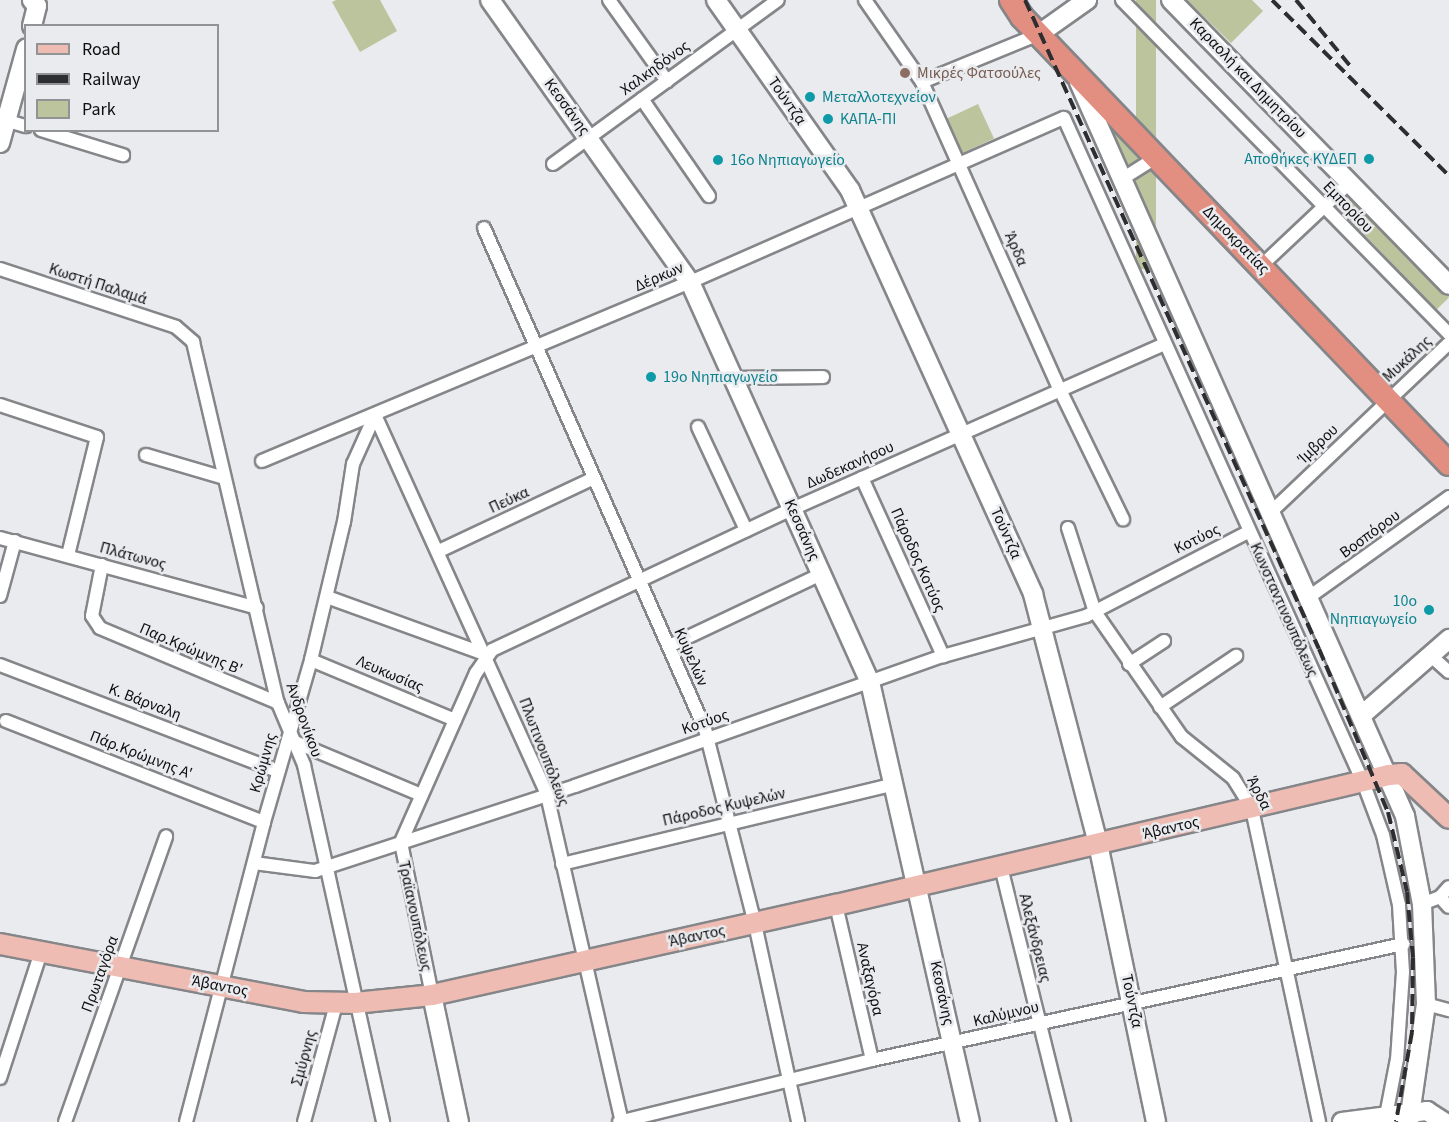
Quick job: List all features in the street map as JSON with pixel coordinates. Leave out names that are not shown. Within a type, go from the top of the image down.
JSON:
[{"type":"highway","name":"Δημοκρατίας","points":[[995,0],[1016,8],[1449,464]]},
{"type":"main road","points":[[1389,775],[1402,774],[1449,818]]},
{"type":"main road","name":"Άβαντος","points":[[0,944],[222,987],[346,1003],[432,995],[584,959],[754,924],[1252,809],[1389,775]]},
{"type":"street","name":"Κεσσάνης","points":[[490,0],[690,282],[870,681],[970,1122]]},
{"type":"street","points":[[609,0],[667,81]]},
{"type":"street","name":"Τούντζα","points":[[716,0],[858,207],[1033,594],[1044,626],[1098,844],[1156,1122]]},
{"type":"street","name":"Χαλκηδόνος","points":[[553,164],[778,0]]},
{"type":"street","name":"Άρδα","points":[[865,0],[922,82],[1060,390],[1123,519]]},
{"type":"street","points":[[922,82],[1039,34],[1087,0]]},
{"type":"street","name":"Εμπορίου","points":[[1122,0],[1449,334]]},
{"type":"street","name":"Καραολή και Δημητρίου","points":[[1171,0],[1449,285]]},
{"type":"street","points":[[32,24],[34,3]]},
{"type":"street","points":[[0,143],[3,119],[24,55]]},
{"type":"street","points":[[1075,72],[1389,775],[1408,828],[1422,904],[1426,1004],[1398,1116]]},
{"type":"street","points":[[642,99],[709,196]]},
{"type":"street","points":[[3,119],[24,125]]},
{"type":"street","name":"Δέρκων","points":[[262,461],[690,282],[1058,119],[1066,120]]},
{"type":"street","name":"Κωνσταντινουπόλεως","points":[[1066,120],[1248,532],[1363,782],[1393,871],[1403,944],[1398,1116]]},
{"type":"street","points":[[48,132],[123,155]]},
{"type":"street","points":[[1122,179],[1157,157]]},
{"type":"street","points":[[1261,266],[1350,182]]},
{"type":"street","name":"Κυψελών","points":[[484,228],[708,739],[754,924],[798,1122]]},
{"type":"street","name":"Κωστή Παλαμά","points":[[0,269],[185,332]]},
{"type":"street","name":"Ανδρονίκου","points":[[185,332],[193,342],[278,703],[292,737],[328,867],[346,1003],[383,1122]]},
{"type":"street","name":"Μυκάλης","points":[[1388,399],[1449,343]]},
{"type":"street","name":"Δωδεκανήσου","points":[[487,655],[498,645],[746,530],[1164,344]]},
{"type":"street","points":[[734,378],[823,377]]},
{"type":"street","name":"Ίμβρου","points":[[1271,512],[1388,399]]},
{"type":"street","points":[[0,405],[97,437],[68,555]]},
{"type":"street","name":"Πλωτινουπόλεως","points":[[375,415],[487,655],[547,795],[621,1122]]},
{"type":"street","name":"Κρώμνης","points":[[186,1122],[278,771],[292,737],[327,597],[352,464],[375,415]]},
{"type":"street","points":[[698,427],[746,530]]},
{"type":"street","points":[[146,455],[224,478]]},
{"type":"street","name":"Πεύκα","points":[[439,551],[594,478]]},
{"type":"street","name":"Πάροδος Κοτύος","points":[[862,478],[944,656]]},
{"type":"street","name":"Βοσπόρου","points":[[1310,597],[1449,497]]},
{"type":"street","name":"Άρδα","points":[[1068,528],[1095,612],[1160,707],[1187,742],[1233,778],[1252,809],[1319,1122]]},
{"type":"street","name":"Κοτύος","points":[[254,863],[298,870],[328,867],[547,795],[944,656],[1095,612],[1160,575],[1248,532]]},
{"type":"street","name":"Πλάτωνος","points":[[0,538],[257,608]]},
{"type":"street","points":[[0,596],[15,542]]},
{"type":"street","name":"Παρ.Κρώμνης Β'","points":[[102,565],[94,622],[100,628],[278,703]]},
{"type":"street","points":[[669,646],[821,574]]},
{"type":"street","points":[[327,597],[487,655]]},
{"type":"street","points":[[1362,715],[1449,639]]},
{"type":"street","points":[[1129,663],[1164,641]]},
{"type":"street","name":"Τραϊανουπόλεως","points":[[459,1122],[401,842],[455,720],[487,655]]},
{"type":"street","points":[[1430,655],[1449,672]]},
{"type":"street","points":[[1160,707],[1236,656]]},
{"type":"street","name":"Λευκωσίας","points":[[311,660],[455,720]]},
{"type":"street","name":"Κ. Βάρναλη","points":[[0,665],[278,771]]},
{"type":"street","name":"Πάρ.Κρώμνης Α'","points":[[6,721],[264,822]]},
{"type":"street","points":[[292,737],[421,795]]},
{"type":"street","name":"Πάροδος Κυψελών","points":[[562,864],[895,784]]},
{"type":"street","name":"Πρωταγόρα","points":[[65,1122],[166,837]]},
{"type":"street","name":"Αλεξάνδρειας","points":[[1001,867],[1064,1122]]},
{"type":"street","points":[[1422,904],[1440,897],[1449,887]]},
{"type":"street","points":[[1440,897],[1449,907]]},
{"type":"street","name":"Αναξαγόρα","points":[[836,905],[872,1060]]},
{"type":"street","name":"Καλύμνου","points":[[621,1122],[872,1060],[1288,971],[1403,944]]},
{"type":"street","points":[[0,1078],[41,952]]},
{"type":"street","name":"Σμύρνης","points":[[304,1122],[346,1003]]},
{"type":"street","points":[[1426,1004],[1448,1006]]},
{"type":"street","points":[[1342,1122],[1432,1112],[1444,1122]]},
{"type":"green space","points":[[336,0],[380,0],[397,31],[360,52],[332,2]]},
{"type":"green space","points":[[1136,0],[1156,0],[1156,269],[1136,269]]},
{"type":"green space","points":[[1187,0],[1252,0],[1263,11],[1231,43]]},
{"type":"green space","points":[[978,104],[994,138],[961,154],[944,120]]},
{"type":"green space","points":[[1105,122],[1142,161],[1126,171]]},
{"type":"green space","points":[[1353,197],[1449,296],[1437,309],[1340,210]]},
{"type":"railway","points":[[1025,0],[1319,649],[1388,812],[1407,892],[1413,958],[1412,1032],[1396,1122]]},
{"type":"railway","points":[[1272,0],[1449,176]]},
{"type":"railway","points":[[1296,0],[1351,67]]},
{"type":"place","name":"Μικρές Φατσούλες","points":[[905,73]]},
{"type":"place","name":"Μεταλλοτεχνείον","points":[[810,97]]},
{"type":"place","name":"ΚΑΠΑ-ΠΙ","points":[[828,119]]},
{"type":"place","name":"Αποθήκες ΚΥΔΕΠ","points":[[1369,159]]},
{"type":"place","name":"16ο Νηπιαγωγείο","points":[[718,160]]},
{"type":"place","name":"19ο Νηπιαγωγείο","points":[[651,377]]},
{"type":"place","name":"10ο Νηπιαγωγείο","points":[[1429,610]]}]
